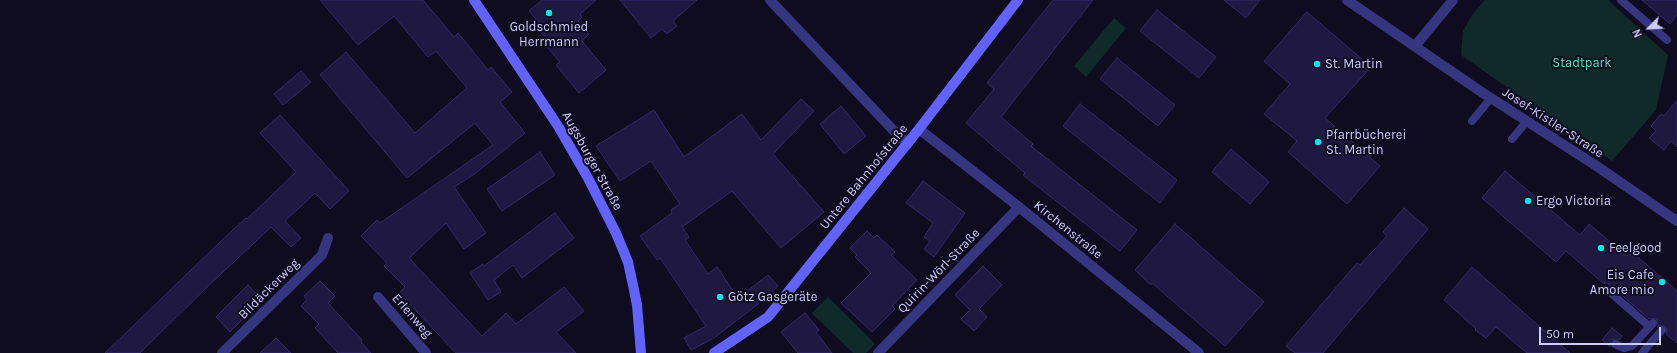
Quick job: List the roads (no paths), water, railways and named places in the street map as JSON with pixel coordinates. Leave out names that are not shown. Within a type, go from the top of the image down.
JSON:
[{"type":"street","name":"Augsburger Straße","points":[[474,0],[558,126],[588,178],[616,233],[628,262],[634,290],[637,305],[641,353]]},
{"type":"street","points":[[770,0],[894,132],[908,144]]},
{"type":"street","name":"Untere Bahnhofstraße","points":[[714,353],[768,317],[908,144],[1018,0]]},
{"type":"street","name":"Josef-Kistler-Straße","points":[[1347,0],[1491,98],[1677,221]]},
{"type":"street","points":[[1415,46],[1454,0]]},
{"type":"street","name":"Kirchenstraße","points":[[919,129],[1019,207],[1199,353]]},
{"type":"street","name":"Quirin-Wörl-Straße","points":[[878,353],[1019,207]]},
{"type":"street","name":"Bildäckerweg","points":[[222,353],[322,255],[328,238]]},
{"type":"street","name":"Erlenweg","points":[[378,297],[426,353]]},
{"type":"lane","points":[[1621,0],[1667,40]]},
{"type":"lane","points":[[1472,121],[1491,98]]},
{"type":"lane","points":[[1512,140],[1527,121]]},
{"type":"lane","points":[[1612,294],[1652,325],[1632,346],[1624,348],[1615,344]]},
{"type":"lane","points":[[1642,353],[1662,330]]},
{"type":"place","name":"Goldschmied Herrmann","points":[[549,13]]},
{"type":"place","name":"St. Martin","points":[[1317,64]]},
{"type":"place","name":"Pfarrbücherei St. Martin","points":[[1318,142]]},
{"type":"place","name":"Ergo Victoria","points":[[1528,201]]},
{"type":"place","name":"Feelgood","points":[[1601,248]]},
{"type":"place","name":"Eis Cafe Amore mio","points":[[1662,282]]},
{"type":"place","name":"Götz Gasgeräte","points":[[720,297]]},
{"type":"park label","name":"Stadtpark","points":[[1582,63]]}]
